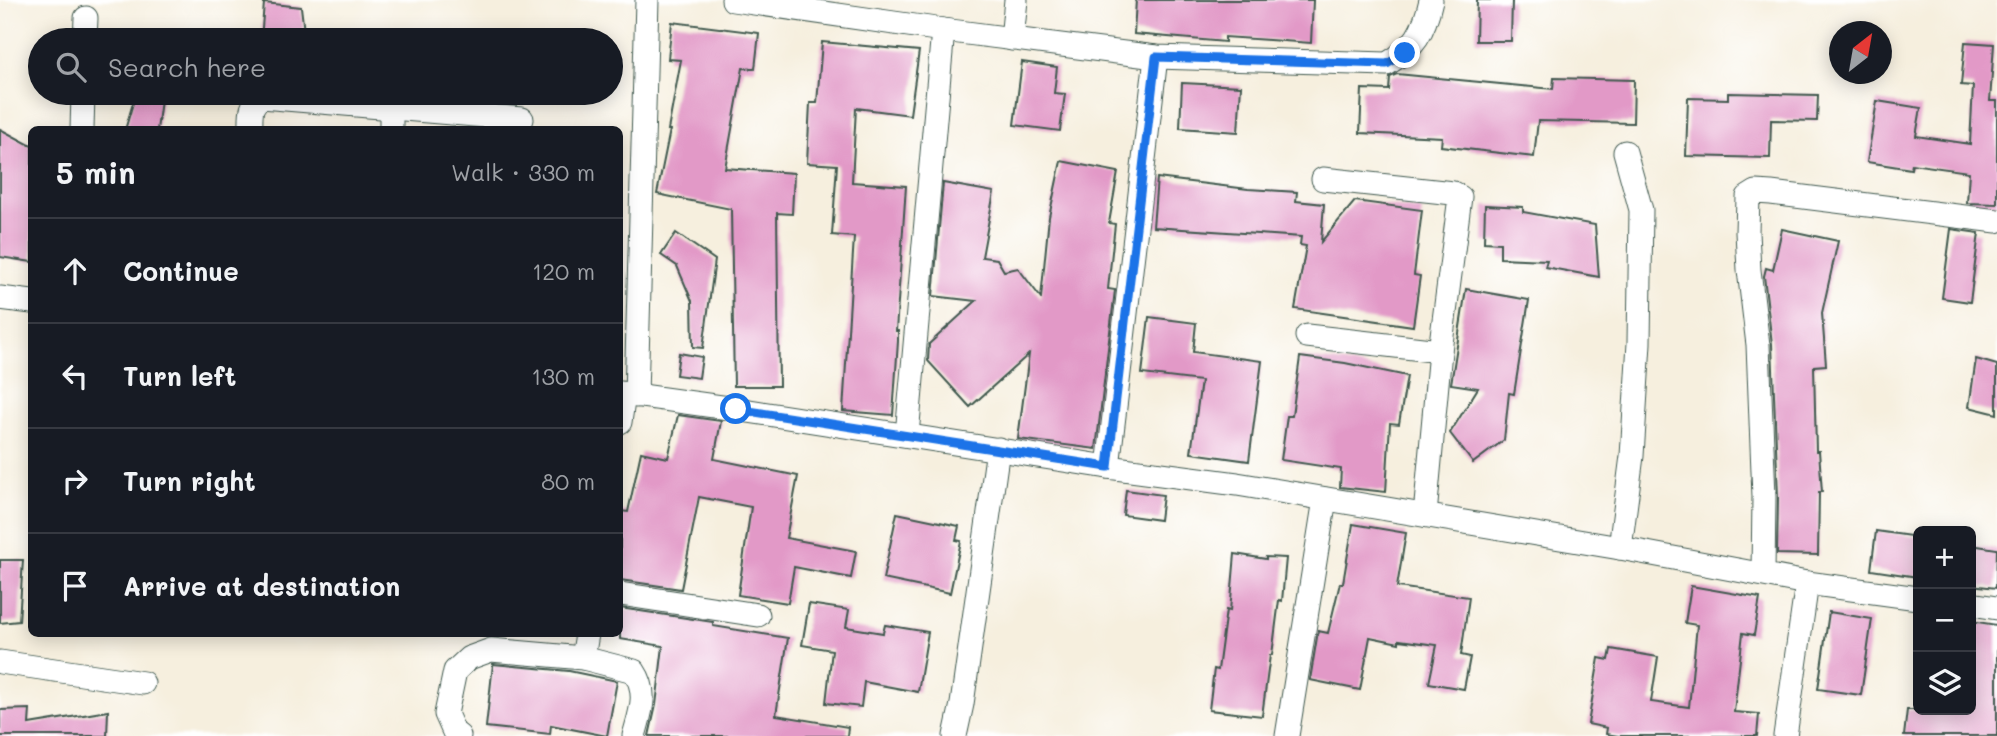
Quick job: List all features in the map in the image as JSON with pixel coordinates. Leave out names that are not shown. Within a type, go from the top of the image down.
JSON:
[{"type":"street","points":[[647,0],[626,394],[1237,484],[1620,548],[1807,583],[1913,597]]},
{"type":"street","points":[[733,0],[1156,57],[1387,64],[1405,53],[1417,40],[1428,16],[1431,0]]},
{"type":"street","points":[[1012,39],[1016,0]]},
{"type":"street","points":[[907,435],[943,30]]},
{"type":"street","points":[[1108,467],[1156,57]]},
{"type":"street","points":[[82,126],[83,105]]},
{"type":"street","points":[[251,126],[253,105]]},
{"type":"street","points":[[377,105],[522,119]]},
{"type":"street","points":[[391,106],[391,126]]},
{"type":"street","points":[[1620,548],[1632,456],[1639,343],[1641,210],[1625,152]]},
{"type":"street","points":[[1323,179],[1453,193],[1460,197],[1440,351],[1425,515]]},
{"type":"street","points":[[1763,573],[1764,496],[1758,345],[1746,232],[1748,197],[1756,192],[1771,193],[1997,221]]},
{"type":"street","points":[[0,298],[28,302]]},
{"type":"street","points":[[1307,336],[1440,351]]},
{"type":"street","points":[[955,736],[962,704],[998,449]]},
{"type":"street","points":[[1287,736],[1325,499]]},
{"type":"street","points":[[1785,736],[1807,583]]},
{"type":"street","points":[[623,594],[758,615]]},
{"type":"street","points":[[1976,605],[1997,608]]},
{"type":"street","points":[[583,658],[586,637]]},
{"type":"street","points":[[459,736],[454,732],[446,714],[455,671],[468,658],[491,650],[583,658],[634,671],[641,682],[644,702],[634,736]]},
{"type":"street","points":[[0,662],[143,683]]},
{"type":"building","points":[[1136,0],[1313,0],[1311,43],[1225,37],[1225,42],[1134,34]]},
{"type":"building","points":[[1477,0],[1512,0],[1511,41],[1476,41]]},
{"type":"building","points":[[264,3],[301,7],[304,28],[262,28]]},
{"type":"building","points":[[672,22],[759,33],[755,69],[743,68],[725,168],[794,173],[792,214],[777,213],[779,386],[734,386],[731,209],[657,194],[681,60],[668,59]]},
{"type":"building","points":[[822,42],[919,51],[910,115],[856,108],[852,182],[906,186],[893,415],[843,411],[854,237],[832,235],[837,165],[807,163],[810,103],[817,103]]},
{"type":"building","points":[[1965,42],[1994,44],[1990,101],[1997,101],[1997,204],[1967,203],[1969,172],[1912,164],[1911,169],[1867,162],[1877,101],[1921,108],[1916,136],[1970,144],[1973,86],[1961,85]]},
{"type":"building","points":[[1022,62],[1057,67],[1054,93],[1065,94],[1060,131],[1014,125]]},
{"type":"building","points":[[1397,74],[1553,89],[1554,78],[1634,80],[1633,123],[1538,121],[1534,157],[1441,146],[1442,137],[1360,133],[1362,89],[1389,90],[1390,77]]},
{"type":"building","points":[[1182,83],[1241,86],[1238,132],[1180,128]]},
{"type":"building","points":[[1728,93],[1818,95],[1817,121],[1771,120],[1770,158],[1686,156],[1688,98],[1728,99]]},
{"type":"building","points":[[132,105],[160,105],[158,126],[126,126]]},
{"type":"building","points":[[0,129],[28,144],[28,261],[0,257]]},
{"type":"building","points":[[1061,161],[1118,172],[1109,223],[1115,224],[1108,289],[1115,290],[1096,449],[1018,439],[1029,354],[970,407],[928,361],[929,344],[976,301],[933,296],[943,183],[994,192],[982,257],[997,259],[1004,271],[1018,268],[1041,298],[1049,217]]},
{"type":"building","points":[[1157,178],[1297,192],[1296,201],[1324,204],[1321,242],[1355,201],[1422,210],[1414,275],[1420,276],[1413,326],[1295,309],[1306,246],[1300,245],[1301,237],[1153,227]]},
{"type":"building","points":[[1485,205],[1523,207],[1523,212],[1595,225],[1599,277],[1545,267],[1547,260],[1500,258],[1500,243],[1484,242]]},
{"type":"building","points":[[1782,229],[1838,241],[1822,313],[1826,365],[1814,366],[1816,451],[1819,451],[1822,492],[1819,492],[1818,555],[1777,554],[1778,497],[1772,344],[1764,276],[1766,268],[1773,270]]},
{"type":"building","points":[[1951,229],[1979,233],[1970,302],[1942,298]]},
{"type":"building","points":[[676,233],[715,260],[703,348],[693,347],[692,301],[677,266],[661,255]]},
{"type":"building","points":[[1466,289],[1529,300],[1514,394],[1509,393],[1504,440],[1473,463],[1450,433],[1478,388],[1451,384]]},
{"type":"building","points":[[1149,317],[1196,323],[1193,352],[1262,361],[1249,461],[1191,453],[1201,381],[1142,374]]},
{"type":"building","points":[[679,353],[702,357],[699,378],[676,375]]},
{"type":"building","points":[[1300,357],[1407,376],[1399,424],[1390,423],[1386,492],[1340,487],[1341,469],[1281,460],[1287,416],[1292,416]]},
{"type":"building","points":[[1976,359],[1997,365],[1997,414],[1969,407]]},
{"type":"building","points":[[678,415],[721,421],[714,459],[798,476],[786,538],[856,551],[851,578],[794,567],[788,603],[738,595],[751,507],[699,497],[681,589],[623,580],[623,511],[628,512],[641,452],[668,458]]},
{"type":"building","points":[[1126,490],[1163,495],[1160,520],[1123,515]]},
{"type":"building","points":[[897,513],[959,526],[956,540],[961,541],[950,593],[883,579]]},
{"type":"building","points":[[1353,524],[1406,533],[1397,587],[1469,597],[1461,655],[1470,657],[1464,689],[1429,683],[1437,645],[1399,640],[1399,643],[1370,637],[1360,690],[1310,680],[1318,631],[1328,633],[1340,583],[1343,583]]},
{"type":"building","points":[[1876,531],[1913,536],[1913,576],[1871,570]]},
{"type":"building","points":[[1976,546],[1997,549],[1996,588],[1976,586]]},
{"type":"building","points":[[1235,554],[1266,559],[1286,558],[1282,601],[1279,600],[1262,716],[1209,710],[1214,669],[1218,670],[1226,610],[1230,611]]},
{"type":"building","points":[[0,560],[23,560],[19,621],[0,623]]},
{"type":"building","points":[[1691,586],[1760,598],[1754,635],[1743,633],[1734,712],[1759,714],[1757,736],[1618,736],[1606,734],[1607,728],[1588,724],[1599,658],[1609,660],[1611,649],[1658,657],[1651,702],[1689,707],[1697,625],[1685,623]]},
{"type":"building","points":[[809,604],[849,610],[846,627],[883,633],[885,625],[928,632],[918,692],[864,682],[861,707],[826,703],[832,650],[802,645]]},
{"type":"building","points":[[623,608],[713,622],[713,626],[788,638],[776,715],[848,727],[847,736],[649,736],[656,705],[663,646],[620,639],[623,637]]},
{"type":"building","points":[[1829,612],[1872,619],[1861,695],[1818,689]]},
{"type":"building","points":[[1976,622],[1997,625],[1997,736],[1904,736],[1907,710],[1913,710],[1913,715],[1976,715]]},
{"type":"building","points":[[493,664],[569,671],[617,681],[607,736],[551,725],[550,734],[486,727]]},
{"type":"building","points":[[30,709],[29,724],[108,711],[107,736],[0,736],[0,710]]},
{"type":"route","points":[[736,409],[1108,467],[1156,57],[1387,64],[1405,53]]}]
